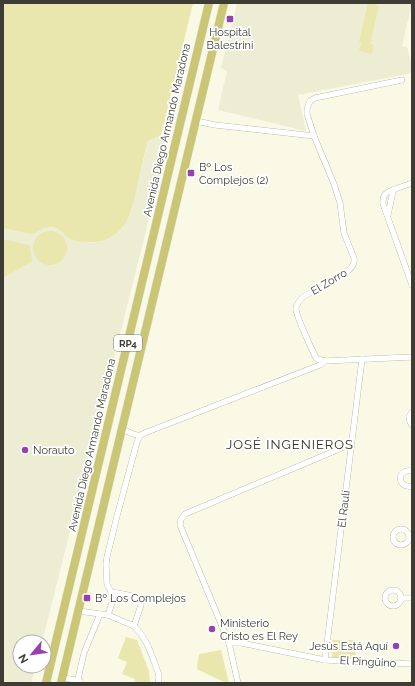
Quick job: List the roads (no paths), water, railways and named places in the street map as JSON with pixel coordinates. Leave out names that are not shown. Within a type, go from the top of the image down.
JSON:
[{"type":"main road","name":"Avenida Diego Armando Maradona","points":[[46,683],[209,3]]},
{"type":"main road","name":"RP4","points":[[62,681],[224,3]]},
{"type":"street","name":"El Zorro","points":[[325,361],[317,359],[315,356],[296,313],[296,307],[299,300],[348,271],[355,262],[344,233],[340,203],[334,184],[314,136],[307,114],[307,109],[310,101],[315,98],[402,80]]},
{"type":"street","points":[[196,121],[216,125],[314,136]]},
{"type":"street","points":[[412,183],[393,191],[388,216],[412,285]]},
{"type":"street","points":[[134,626],[141,602],[138,599],[121,593],[111,592],[107,584],[106,564],[116,516],[137,442],[142,434],[320,365],[325,361],[412,357]]},
{"type":"street","name":"El Raulí","points":[[325,660],[362,359]]},
{"type":"street","points":[[412,412],[409,417],[412,425]]},
{"type":"street","points":[[122,429],[140,436]]},
{"type":"street","points":[[238,683],[230,643],[180,525],[183,515],[344,447],[352,445]]},
{"type":"street","points":[[412,471],[404,472],[400,479],[402,484],[409,487],[412,486]]},
{"type":"street","points":[[108,615],[115,593]]},
{"type":"street","points":[[401,598],[412,598]]},
{"type":"street","points":[[78,610],[108,615],[134,626],[146,641],[158,672],[158,683]]},
{"type":"street","points":[[62,681],[79,682],[84,653],[100,614]]},
{"type":"street","name":"El Pingüino","points":[[230,643],[240,643],[325,660],[412,664]]},
{"type":"place","name":"Hospital Balestrini","points":[[230,19]]},
{"type":"place","name":"Bº Los Complejos (2)","points":[[191,173]]},
{"type":"place","name":"Norauto","points":[[25,450]]},
{"type":"place","name":"Bº Los Complejos","points":[[87,598]]},
{"type":"place","name":"Ministerio Cristo es El Rey","points":[[212,629]]},
{"type":"place","name":"Jesús Está Aquí","points":[[396,646]]},
{"type":"district","name":"JOSÉ INGENIEROS","points":[[290,444]]}]
